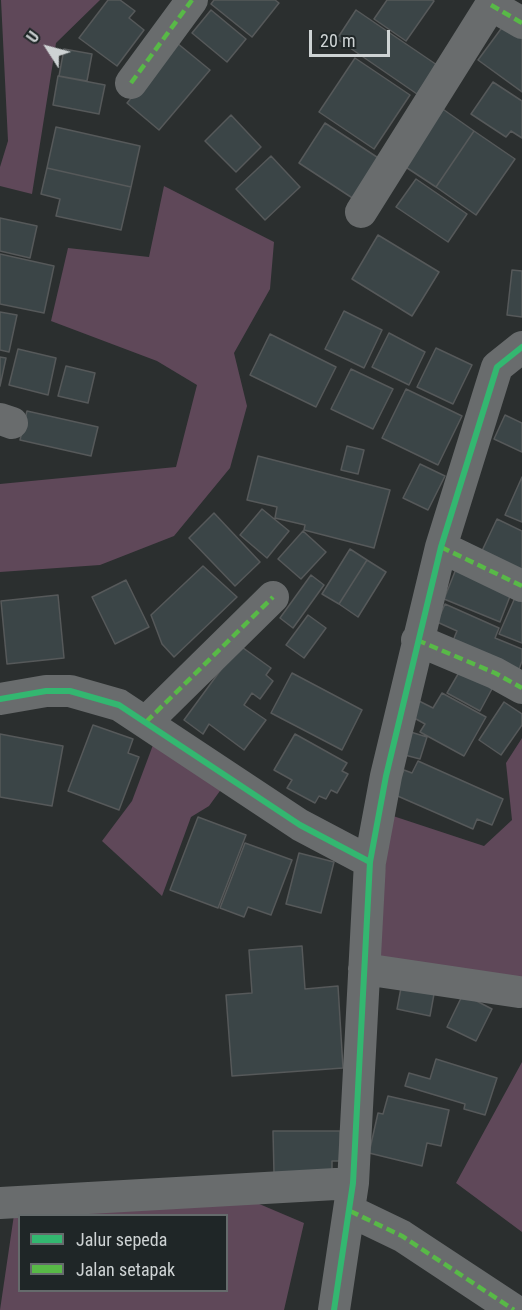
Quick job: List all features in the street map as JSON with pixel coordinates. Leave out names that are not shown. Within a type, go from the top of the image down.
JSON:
[{"type":"street","points":[[131,83],[192,0]]},
{"type":"street","points":[[361,212],[492,2],[522,23]]},
{"type":"street","points":[[334,1310],[352,1197],[370,862],[417,640],[441,548],[497,367],[522,347]]},
{"type":"street","points":[[441,548],[522,586]]},
{"type":"street","points":[[146,722],[273,597]]},
{"type":"street","points":[[417,640],[495,673],[522,688]]},
{"type":"street","points":[[0,699],[46,691],[70,691],[119,705],[300,825],[370,862]]},
{"type":"street","points":[[364,969],[519,992]]},
{"type":"street","points":[[0,1203],[352,1197],[402,1236],[514,1310]]},
{"type":"shaded area","points":[[1,0],[100,0],[56,43],[32,194],[0,186],[0,167],[8,141]]},
{"type":"shaded area","points":[[164,186],[274,242],[270,289],[234,353],[247,406],[230,468],[174,536],[100,565],[0,572],[0,484],[176,467],[197,385],[157,361],[51,321],[68,248],[149,257]]},
{"type":"shaded area","points":[[156,737],[225,784],[209,806],[191,817],[162,896],[102,841],[132,801]]},
{"type":"shaded area","points":[[522,738],[522,980],[377,959],[390,815],[484,846],[512,820],[506,763]]},
{"type":"shaded area","points":[[522,1062],[522,1232],[456,1183]]},
{"type":"shaded area","points":[[224,1189],[304,1223],[284,1310],[0,1310],[15,1208]]},
{"type":"building","points":[[108,0],[120,0],[135,11],[129,18],[144,30],[117,66],[79,38]]},
{"type":"building","points":[[214,0],[275,0],[279,3],[252,37],[211,4]]},
{"type":"building","points":[[387,0],[434,1],[406,41],[374,19]]},
{"type":"building","points":[[211,10],[246,39],[227,62],[192,33]]},
{"type":"building","points":[[356,10],[437,65],[417,94],[337,39]]},
{"type":"building","points":[[509,18],[522,28],[522,92],[478,60]]},
{"type":"building","points":[[177,43],[210,70],[159,130],[127,103]]},
{"type":"building","points":[[64,49],[92,54],[87,81],[59,76]]},
{"type":"building","points":[[355,58],[410,95],[374,149],[319,112]]},
{"type":"building","points":[[58,76],[105,85],[99,114],[53,105]]},
{"type":"building","points":[[493,82],[522,101],[522,138],[511,131],[506,137],[471,114]]},
{"type":"building","points":[[437,105],[474,131],[436,187],[398,162]]},
{"type":"building","points":[[231,115],[261,147],[236,172],[205,141]]},
{"type":"building","points":[[325,123],[386,163],[360,203],[299,163]]},
{"type":"building","points":[[56,127],[140,146],[131,187],[47,168]]},
{"type":"building","points":[[474,131],[515,159],[476,215],[436,187]]},
{"type":"building","points":[[271,156],[300,187],[265,220],[236,189]]},
{"type":"building","points":[[47,168],[131,187],[121,230],[56,216],[60,199],[41,194]]},
{"type":"building","points":[[416,179],[467,214],[448,242],[396,207]]},
{"type":"building","points":[[0,218],[37,226],[30,258],[0,251]]},
{"type":"building","points":[[378,235],[439,272],[412,316],[352,279]]},
{"type":"building","points":[[0,254],[54,266],[44,313],[0,304]]},
{"type":"building","points":[[512,270],[522,271],[522,317],[507,315]]},
{"type":"building","points":[[344,311],[382,330],[364,368],[325,349]]},
{"type":"building","points":[[0,312],[17,315],[9,352],[0,350]]},
{"type":"building","points":[[389,333],[425,352],[409,385],[372,367]]},
{"type":"building","points":[[270,334],[336,367],[316,407],[250,375]]},
{"type":"building","points":[[436,348],[472,365],[453,404],[417,387]]},
{"type":"building","points":[[18,349],[56,358],[48,395],[9,385]]},
{"type":"building","points":[[0,357],[6,358],[0,386]]},
{"type":"building","points":[[66,366],[95,373],[88,403],[58,396]]},
{"type":"building","points":[[351,369],[393,389],[373,429],[331,409]]},
{"type":"building","points":[[406,389],[462,416],[438,465],[382,438]]},
{"type":"building","points":[[27,411],[98,427],[91,456],[20,440]]},
{"type":"building","points":[[505,415],[522,423],[522,452],[494,439]]},
{"type":"building","points":[[347,446],[364,450],[358,474],[341,470]]},
{"type":"building","points":[[258,456],[390,490],[374,548],[304,530],[305,525],[275,518],[277,507],[247,500]]},
{"type":"building","points":[[420,464],[445,476],[428,510],[403,498]]},
{"type":"building","points":[[522,477],[522,522],[505,515]]},
{"type":"building","points":[[262,509],[289,531],[267,558],[240,535]]},
{"type":"building","points":[[214,513],[260,562],[235,586],[189,538]]},
{"type":"building","points":[[497,519],[522,531],[522,575],[480,555]]},
{"type":"building","points":[[303,531],[326,552],[301,579],[278,559]]},
{"type":"building","points":[[350,549],[367,560],[339,604],[322,594]]},
{"type":"building","points":[[367,560],[386,572],[358,617],[339,604]]},
{"type":"building","points":[[458,564],[514,586],[500,622],[444,599]]},
{"type":"building","points":[[203,566],[237,597],[174,657],[162,644],[151,615]]},
{"type":"building","points":[[311,575],[324,585],[293,628],[280,618]]},
{"type":"building","points":[[126,580],[149,627],[115,644],[92,597]]},
{"type":"building","points":[[517,593],[522,595],[522,643],[499,634]]},
{"type":"building","points":[[58,595],[64,658],[7,664],[1,601]]},
{"type":"building","points":[[445,604],[499,628],[495,638],[522,649],[522,661],[518,672],[452,643],[457,631],[437,622]]},
{"type":"building","points":[[308,615],[326,628],[304,658],[286,645]]},
{"type":"building","points":[[239,645],[271,668],[266,675],[273,681],[260,699],[252,693],[244,705],[266,720],[244,750],[209,724],[203,734],[184,720]]},
{"type":"building","points":[[461,669],[493,687],[480,711],[447,693]]},
{"type":"building","points":[[292,673],[362,710],[342,750],[271,713]]},
{"type":"building","points":[[442,693],[486,717],[464,756],[420,732],[425,724],[407,714],[415,699],[433,708]]},
{"type":"building","points":[[504,702],[522,714],[522,725],[501,755],[479,740]]},
{"type":"building","points":[[93,725],[133,739],[128,753],[139,757],[119,810],[68,791]]},
{"type":"building","points":[[404,730],[427,737],[420,759],[397,753]]},
{"type":"building","points":[[0,734],[63,746],[52,806],[0,797]]},
{"type":"building","points":[[295,734],[347,763],[342,771],[348,774],[337,793],[331,790],[326,799],[319,796],[315,803],[287,788],[292,780],[274,770]]},
{"type":"building","points":[[418,761],[503,799],[492,825],[477,819],[473,829],[393,794],[404,770],[412,773]]},
{"type":"building","points":[[198,817],[246,835],[218,908],[170,890]]},
{"type":"building","points":[[245,843],[292,860],[271,915],[248,907],[244,917],[220,908]]},
{"type":"building","points":[[299,853],[334,862],[321,913],[286,904]]},
{"type":"building","points":[[302,946],[305,989],[338,986],[343,1068],[232,1076],[226,995],[252,993],[249,950]]},
{"type":"building","points":[[401,988],[434,994],[430,1016],[397,1009]]},
{"type":"building","points":[[463,994],[492,1009],[476,1041],[447,1027]]},
{"type":"building","points":[[436,1059],[497,1078],[485,1115],[464,1109],[465,1104],[405,1086],[409,1073],[430,1079]]},
{"type":"building","points":[[388,1096],[449,1110],[441,1146],[427,1143],[422,1166],[369,1153],[378,1113],[383,1114]]},
{"type":"building","points":[[273,1131],[340,1131],[340,1161],[332,1161],[332,1174],[274,1174]]},
{"type":"marked path","points":[[131,83],[192,0]]},
{"type":"marked path","points":[[491,5],[522,23]]},
{"type":"marked path","points":[[441,547],[522,586]]},
{"type":"marked path","points":[[146,722],[273,597]]},
{"type":"marked path","points":[[417,640],[495,673],[522,688]]},
{"type":"marked path","points":[[350,1211],[402,1236],[514,1310]]},
{"type":"cycle path","points":[[334,1310],[353,1183],[370,862],[386,776],[441,547],[497,367],[522,347]]},
{"type":"cycle path","points":[[0,699],[46,691],[70,691],[119,705],[300,825],[370,862]]}]
